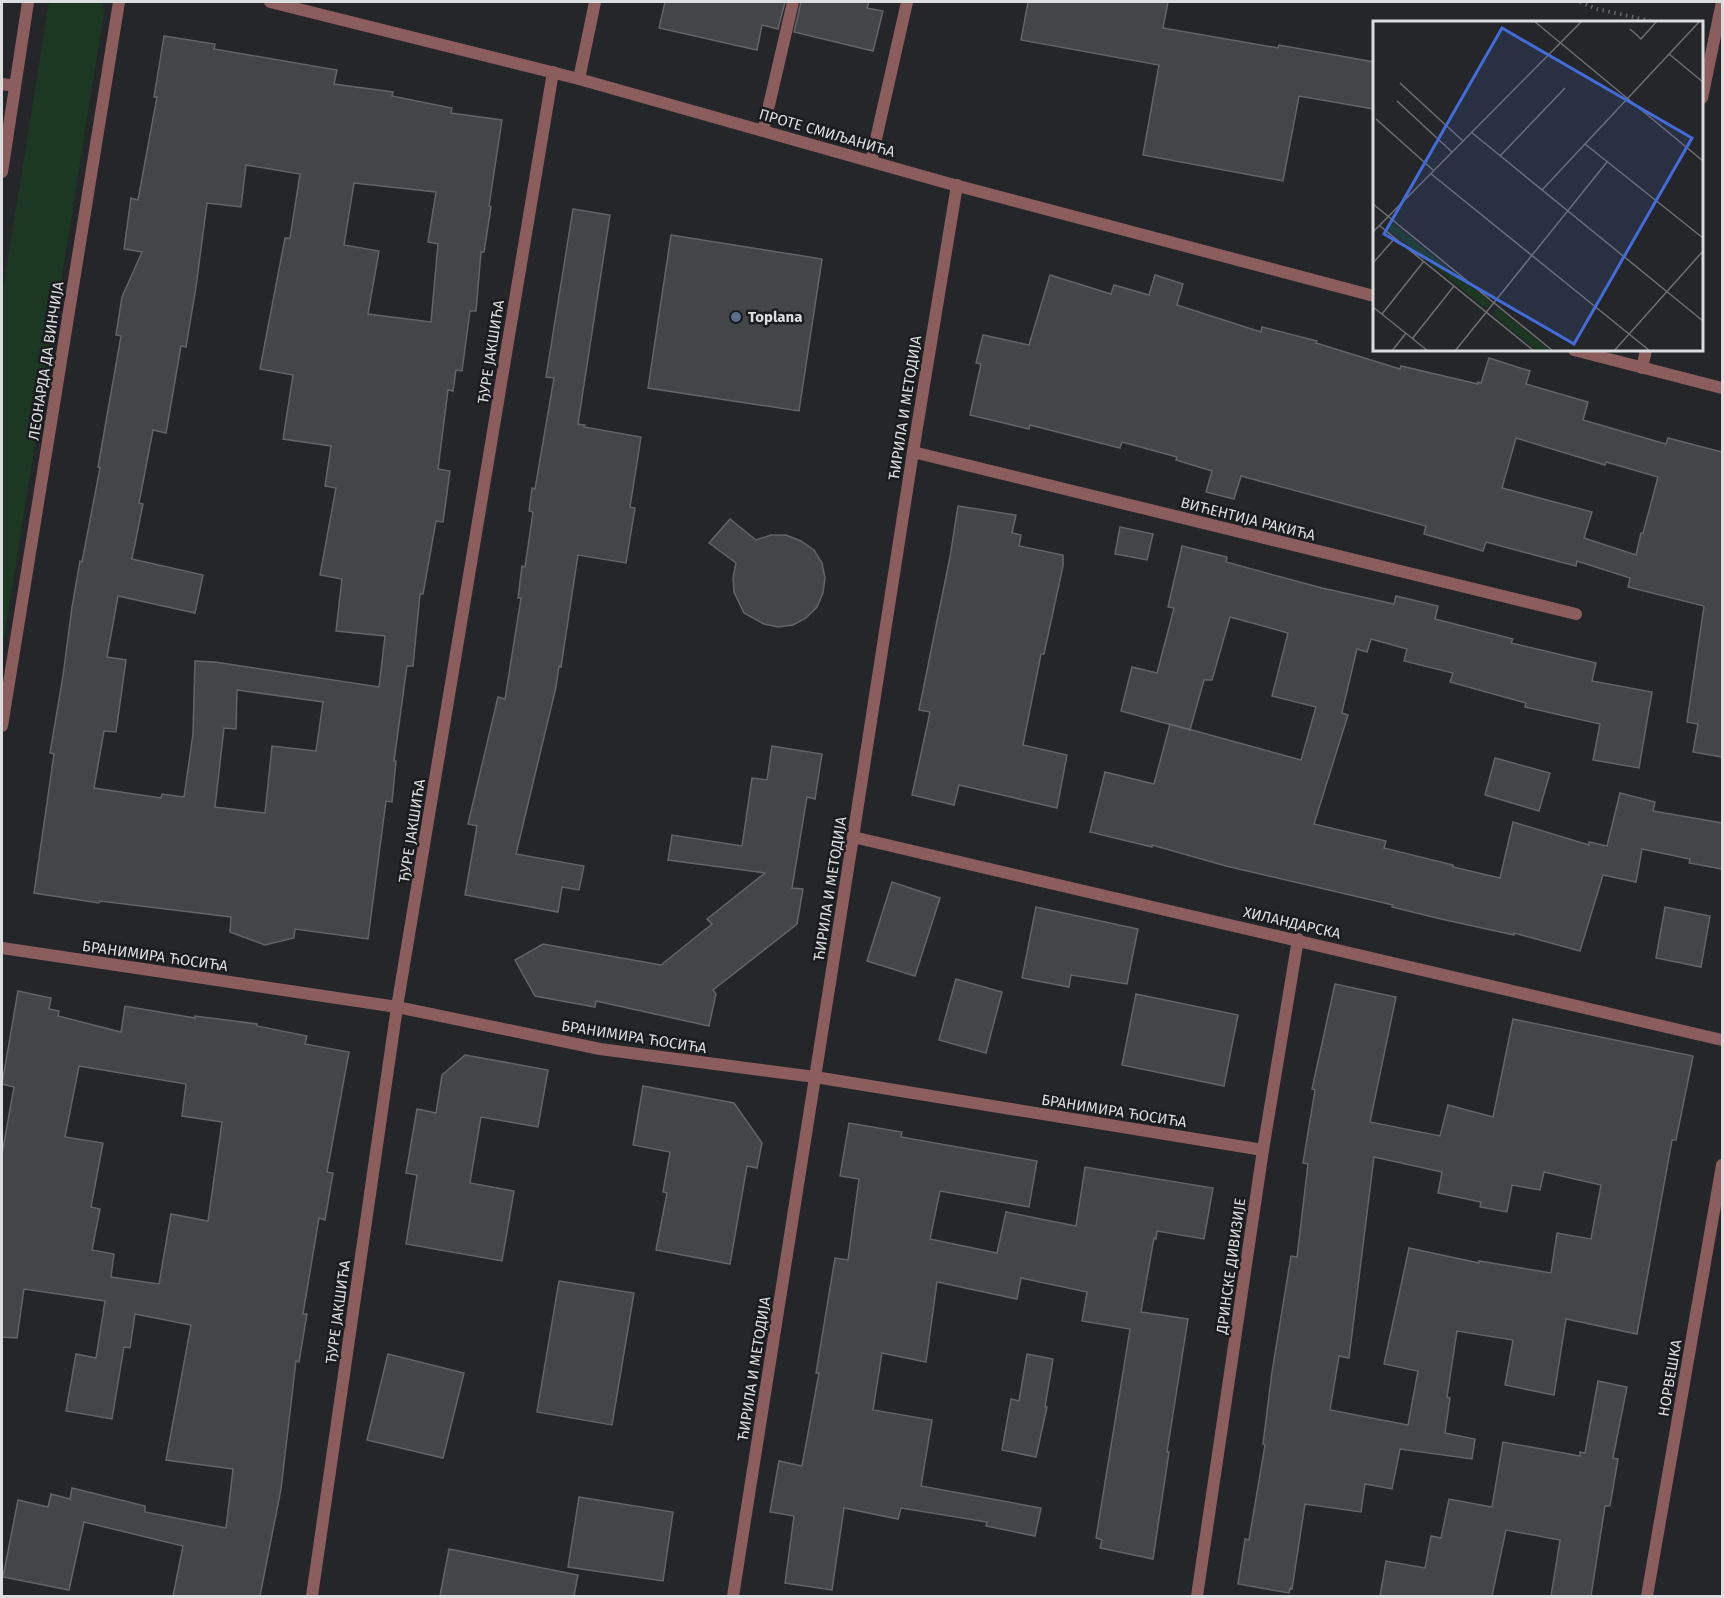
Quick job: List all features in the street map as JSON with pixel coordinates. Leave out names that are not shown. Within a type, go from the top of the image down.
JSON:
[{"type":"street","points":[[2,172],[28,2]]},
{"type":"street","name":"ЛЕОНАРДА ДА ВИНЧИЈА","points":[[2,726],[119,2]]},
{"type":"street","name":"ПРОТЕ СМИЉАНИЋА","points":[[270,2],[553,72],[957,185],[1373,296]]},
{"type":"street","points":[[579,79],[595,2]]},
{"type":"street","points":[[764,131],[793,2]]},
{"type":"street","points":[[871,161],[908,2]]},
{"type":"street","points":[[1703,89],[1722,2]]},
{"type":"street","name":"ЂУРЕ ЈАКШИЋА","points":[[312,1596],[398,1007],[553,72]]},
{"type":"street","points":[[2,84],[15,86]]},
{"type":"street","name":"ЋИРИЛА И МЕТОДИЈА","points":[[733,1596],[957,185]]},
{"type":"street","points":[[1578,351],[1722,388]]},
{"type":"street","points":[[1642,368],[1646,351]]},
{"type":"street","name":"ВИЋЕНТИЈА РАКИЋА","points":[[913,452],[1576,614]]},
{"type":"street","name":"ХИЛАНДАРСКА","points":[[854,837],[1722,1040]]},
{"type":"street","name":"ДРИНСКЕ ДИВИЗИЈЕ","points":[[1197,1596],[1263,1150],[1298,939]]},
{"type":"street","name":"БРАНИМИРА ЋОСИЋА","points":[[2,948],[398,1007],[600,1049],[815,1077],[1263,1150]]},
{"type":"street","name":"НОРВЕШКА","points":[[1647,1596],[1722,1165]]},
{"type":"path","points":[[1580,2],[1597,9],[1651,21]]},
{"type":"green space","points":[[49,2],[103,2],[104,13],[2,652],[2,296]]},
{"type":"building","points":[[665,2],[785,2],[778,29],[762,25],[757,50],[659,28]]},
{"type":"building","points":[[801,2],[869,2],[867,8],[883,11],[873,51],[794,32]]},
{"type":"building","points":[[1028,2],[1168,2],[1163,28],[1373,62],[1373,109],[1299,96],[1283,181],[1143,155],[1159,65],[1021,40]]},
{"type":"building","points":[[164,36],[215,44],[214,49],[337,70],[334,84],[393,92],[392,96],[452,108],[451,113],[502,120],[484,252],[481,252],[476,311],[470,311],[462,371],[456,370],[453,391],[448,390],[438,469],[450,471],[443,522],[436,521],[423,594],[420,594],[413,666],[407,666],[394,761],[396,761],[392,802],[386,801],[368,939],[295,929],[294,938],[265,945],[230,932],[231,917],[100,901],[99,903],[34,893],[54,754],[50,753],[72,607],[100,468],[98,467],[121,336],[116,335],[122,297],[142,252],[124,249],[131,198],[138,200],[157,97],[154,97]],"holes":[[[246,165],[300,174],[290,238],[285,238],[260,369],[293,375],[283,439],[331,446],[325,486],[336,488],[320,575],[342,579],[336,631],[385,636],[379,687],[215,662],[195,661],[193,734],[184,797],[162,794],[161,798],[94,788],[104,731],[116,732],[126,660],[107,657],[118,596],[195,613],[203,575],[132,559],[143,504],[139,503],[153,430],[166,433],[181,346],[186,347],[207,203],[241,207]],[[354,183],[436,192],[428,242],[438,244],[431,322],[368,314],[379,251],[344,245]],[[237,690],[323,702],[316,751],[272,746],[265,813],[215,807],[224,728],[236,729]]]},
{"type":"building","points":[[573,209],[610,215],[578,424],[641,437],[630,507],[635,508],[626,563],[578,555],[561,667],[559,666],[516,854],[584,866],[579,890],[562,887],[558,912],[465,895],[477,826],[468,824],[498,697],[505,699],[521,598],[518,598],[522,566],[525,567],[533,512],[529,511],[532,488],[535,489],[554,378],[546,377]]},
{"type":"building","points":[[671,235],[822,259],[799,411],[648,388]]},
{"type":"building","points":[[1050,275],[1111,294],[1114,285],[1149,295],[1155,275],[1183,284],[1177,305],[1261,332],[1262,327],[1317,341],[1316,343],[1400,369],[1401,366],[1478,384],[1478,382],[1481,383],[1489,358],[1530,371],[1526,384],[1588,402],[1583,420],[1666,444],[1668,438],[1722,452],[1722,757],[1693,752],[1698,724],[1687,722],[1704,606],[1628,587],[1630,578],[1577,561],[1576,566],[1486,542],[1483,551],[1424,534],[1426,526],[1241,476],[1234,499],[1206,492],[1212,471],[1176,460],[1177,457],[1122,442],[1120,448],[1030,425],[1029,429],[970,415],[981,364],[976,363],[983,335],[1029,345]],"holes":[[[1516,438],[1605,465],[1606,462],[1658,477],[1636,555],[1584,538],[1592,512],[1502,488]]]},
{"type":"building","points":[[958,506],[1016,515],[1012,533],[1021,535],[1019,546],[1063,555],[1063,566],[1044,654],[1041,654],[1023,745],[1067,755],[1057,808],[959,785],[954,805],[912,795],[930,712],[919,710]]},
{"type":"building","points":[[730,519],[756,540],[771,535],[786,535],[814,550],[822,563],[825,578],[823,593],[817,607],[806,618],[793,625],[778,627],[764,624],[744,613],[734,592],[733,578],[736,563],[709,543]]},
{"type":"building","points":[[1120,527],[1153,534],[1147,560],[1115,554]]},
{"type":"building","points":[[1182,546],[1227,557],[1226,562],[1322,588],[1394,604],[1396,596],[1438,606],[1435,619],[1513,639],[1511,643],[1596,663],[1592,681],[1652,692],[1639,768],[1593,760],[1600,724],[1525,707],[1526,703],[1450,682],[1453,673],[1404,661],[1407,649],[1371,639],[1367,652],[1357,649],[1342,712],[1348,715],[1314,824],[1386,841],[1384,848],[1500,878],[1513,822],[1589,845],[1589,842],[1607,846],[1620,793],[1655,802],[1653,811],[1722,823],[1722,869],[1689,863],[1690,859],[1642,849],[1636,882],[1603,875],[1580,951],[1514,933],[1514,935],[1441,919],[1392,907],[1393,905],[1226,866],[1152,845],[1152,847],[1090,832],[1105,772],[1154,784],[1170,724],[1121,711],[1132,667],[1157,673],[1174,608],[1168,607]],"holes":[[[1230,617],[1288,633],[1272,696],[1316,707],[1301,760],[1190,730],[1204,680],[1212,680]]]},
{"type":"building","points":[[772,746],[822,754],[815,799],[807,797],[792,888],[803,889],[797,924],[713,990],[716,994],[709,1026],[596,1001],[595,1007],[535,996],[515,960],[543,944],[661,965],[712,924],[707,919],[765,873],[668,860],[672,835],[742,846],[752,778],[767,780]]},
{"type":"building","points":[[1495,758],[1550,773],[1539,811],[1485,795]]},
{"type":"building","points":[[892,882],[940,898],[915,976],[867,961]]},
{"type":"building","points":[[1036,907],[1138,929],[1127,984],[1071,975],[1069,987],[1022,978]]},
{"type":"building","points":[[1665,907],[1710,916],[1701,967],[1656,958]]},
{"type":"building","points":[[956,979],[1002,992],[986,1053],[939,1040]]},
{"type":"building","points":[[1335,984],[1396,997],[1370,1122],[1440,1136],[1448,1105],[1493,1117],[1513,1019],[1693,1056],[1676,1140],[1672,1140],[1637,1334],[1566,1319],[1554,1395],[1505,1385],[1513,1340],[1457,1331],[1447,1397],[1450,1398],[1445,1433],[1475,1439],[1472,1459],[1400,1449],[1392,1489],[1365,1484],[1361,1512],[1305,1504],[1292,1589],[1290,1588],[1289,1593],[1238,1584],[1245,1539],[1249,1540],[1265,1445],[1263,1444],[1272,1372],[1291,1256],[1297,1257],[1308,1164],[1303,1163],[1315,1090],[1312,1089]],"holes":[[[1374,1157],[1442,1172],[1438,1193],[1481,1202],[1480,1207],[1507,1212],[1512,1185],[1540,1190],[1544,1172],[1601,1185],[1591,1239],[1557,1233],[1551,1273],[1479,1261],[1479,1263],[1409,1248],[1384,1364],[1418,1371],[1408,1425],[1330,1410],[1339,1356],[1349,1358]]]},
{"type":"building","points":[[18,991],[51,998],[49,1009],[59,1011],[58,1016],[121,1032],[125,1006],[195,1018],[195,1016],[257,1024],[257,1026],[307,1036],[305,1044],[349,1052],[327,1172],[333,1173],[325,1220],[319,1218],[303,1314],[307,1314],[299,1362],[296,1361],[281,1489],[260,1596],[173,1596],[183,1546],[84,1522],[69,1590],[3,1577],[18,1500],[48,1507],[51,1494],[70,1499],[72,1488],[145,1506],[145,1512],[226,1528],[233,1469],[166,1460],[191,1325],[135,1314],[130,1348],[124,1347],[112,1419],[66,1411],[76,1354],[96,1358],[105,1301],[24,1289],[17,1338],[2,1337],[2,1154],[14,1087],[2,1084]],"holes":[[[79,1066],[186,1084],[182,1116],[222,1122],[208,1221],[171,1214],[159,1284],[111,1277],[114,1254],[92,1250],[100,1209],[91,1207],[103,1143],[65,1137]]]},
{"type":"building","points":[[1136,994],[1238,1015],[1224,1086],[1122,1065]]},
{"type":"building","points":[[465,1055],[548,1070],[538,1127],[481,1117],[470,1183],[514,1191],[502,1261],[406,1244],[417,1175],[406,1173],[417,1109],[436,1113],[442,1075]]},
{"type":"building","points":[[643,1086],[734,1103],[762,1143],[757,1168],[747,1166],[730,1264],[656,1250],[667,1193],[663,1192],[670,1152],[633,1145]]},
{"type":"building","points":[[849,1123],[902,1132],[901,1137],[1037,1161],[1029,1207],[940,1191],[930,1239],[997,1253],[1006,1212],[1076,1226],[1085,1167],[1213,1188],[1204,1239],[1157,1231],[1141,1312],[1188,1319],[1153,1559],[1100,1548],[1102,1540],[1096,1538],[1130,1329],[1082,1321],[1087,1292],[1021,1278],[1017,1299],[937,1282],[926,1362],[882,1353],[873,1410],[932,1420],[921,1486],[1041,1508],[1035,1536],[986,1526],[987,1522],[901,1508],[898,1519],[844,1508],[832,1590],[785,1583],[794,1516],[770,1512],[779,1461],[802,1466],[819,1373],[816,1373],[835,1258],[848,1260],[859,1179],[840,1176]]},
{"type":"building","points":[[559,1281],[634,1293],[612,1425],[537,1412]]},
{"type":"building","points":[[388,1354],[464,1373],[443,1458],[367,1440]]},
{"type":"building","points":[[1027,1354],[1053,1359],[1045,1407],[1047,1407],[1036,1457],[1002,1450],[1011,1399],[1019,1401]]},
{"type":"building","points":[[1598,1381],[1627,1387],[1613,1458],[1618,1459],[1610,1506],[1605,1506],[1591,1596],[1551,1596],[1560,1540],[1506,1530],[1492,1596],[1380,1596],[1386,1561],[1425,1568],[1431,1536],[1441,1538],[1449,1499],[1492,1507],[1503,1442],[1580,1456],[1580,1452],[1585,1453]]},
{"type":"building","points":[[579,1497],[673,1512],[663,1581],[568,1567]]},
{"type":"building","points":[[449,1549],[578,1575],[574,1596],[440,1596]]},
{"type":"place","name":"Toplana","points":[[736,317]]}]
